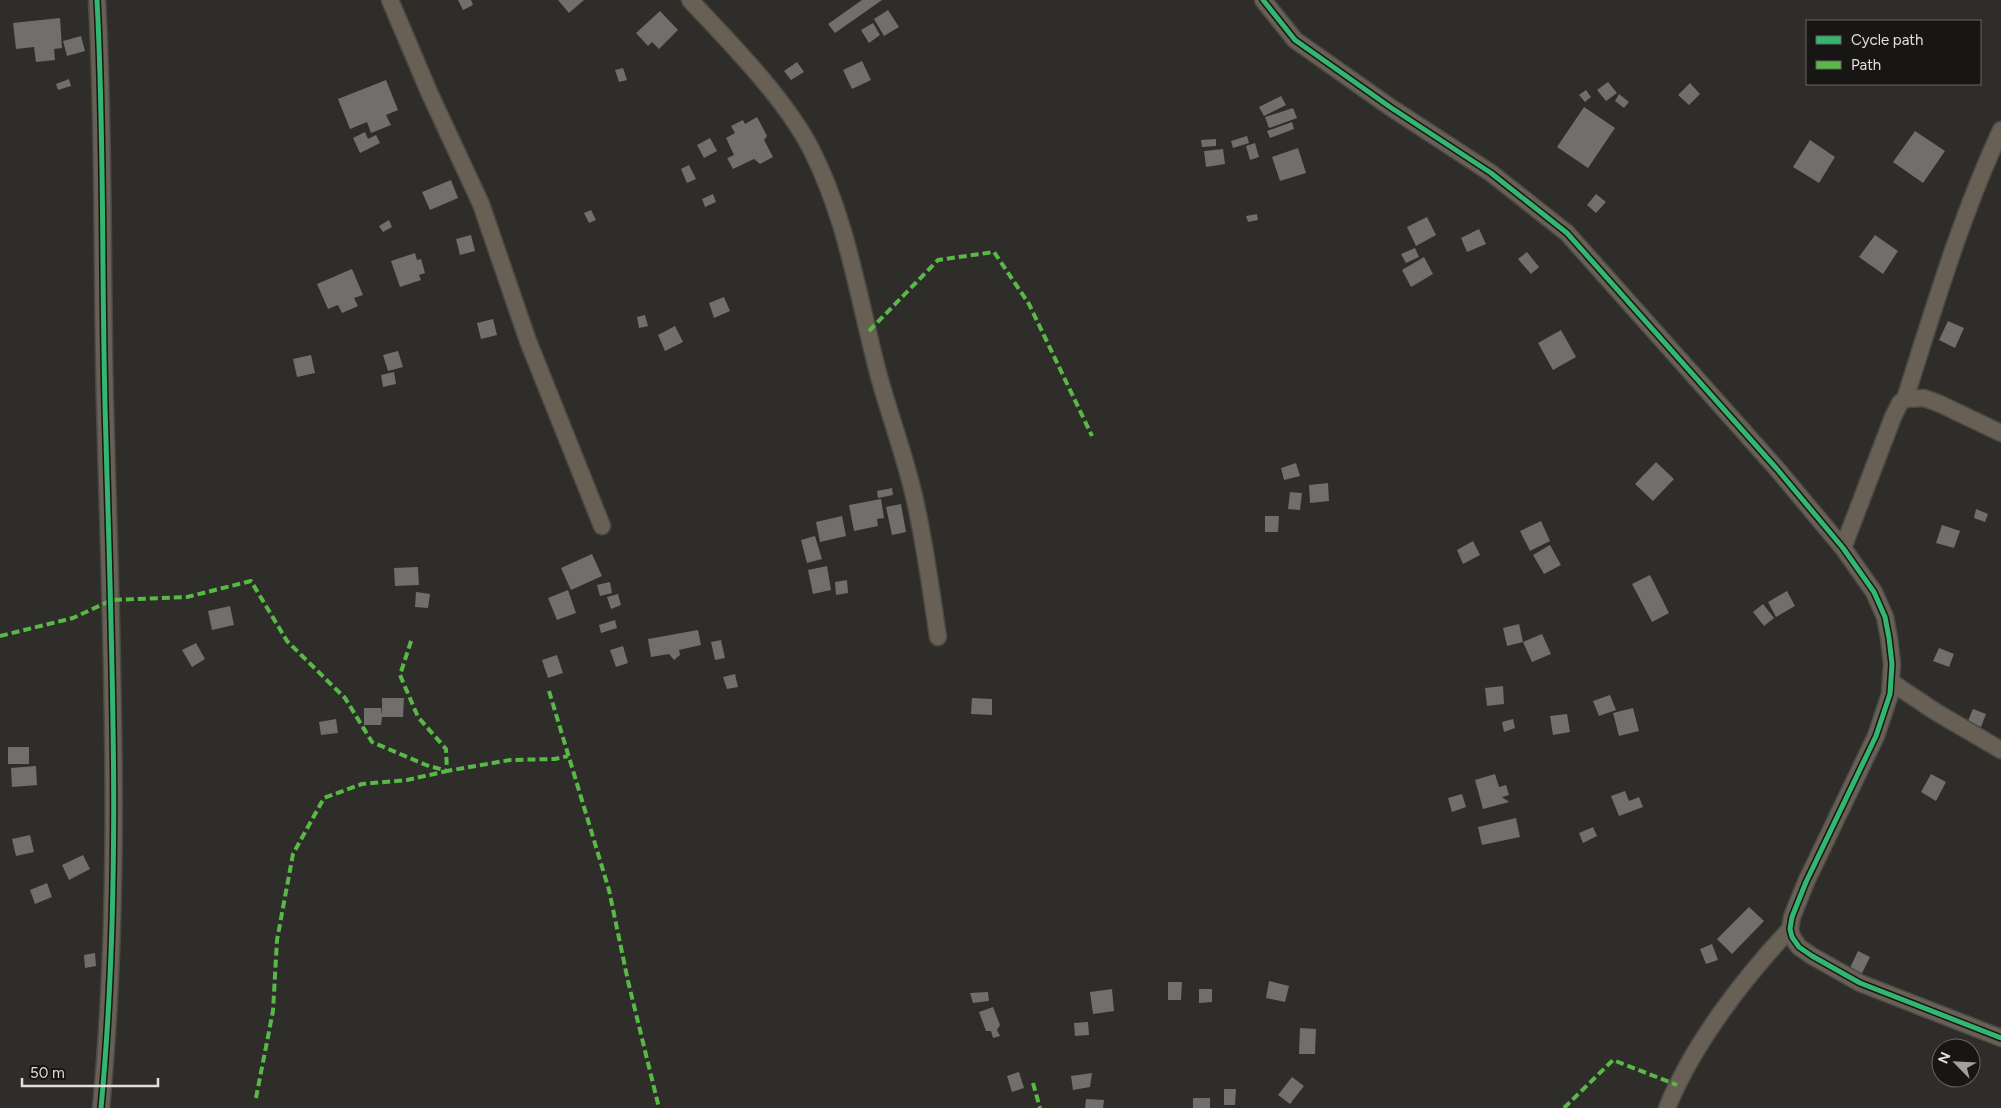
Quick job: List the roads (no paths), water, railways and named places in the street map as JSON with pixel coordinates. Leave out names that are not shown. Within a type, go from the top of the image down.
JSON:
[{"type":"street","points":[[97,0],[103,133],[106,438],[112,600],[113,725],[110,936],[105,1070],[101,1108]]},
{"type":"street","points":[[390,0],[429,92],[481,204],[528,341],[602,526]]},
{"type":"street","points":[[690,0],[726,39],[788,113],[811,148],[832,196],[880,380],[898,436],[914,497],[928,567],[938,637]]},
{"type":"street","points":[[1264,0],[1295,40],[1390,107],[1491,173],[1567,233],[1777,469],[1843,548],[1874,592],[1885,617],[1892,664],[1890,694],[1876,736],[1806,882],[1792,917],[1790,929],[1792,937],[1799,947],[1860,983],[2001,1038]]},
{"type":"street","points":[[1843,548],[1893,417],[1900,403],[1905,399],[1953,248],[1984,165],[2001,130]]},
{"type":"street","points":[[1905,399],[1924,398],[2001,433]]},
{"type":"street","points":[[1891,682],[1936,712],[2001,750]]},
{"type":"street","points":[[1667,1108],[1676,1085],[1730,1001],[1750,974],[1790,929]]}]
